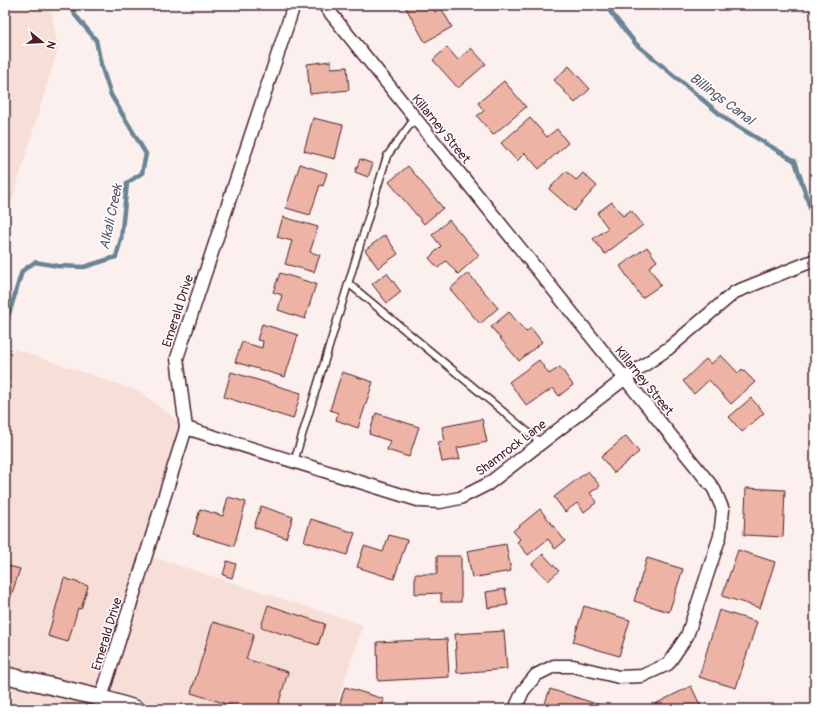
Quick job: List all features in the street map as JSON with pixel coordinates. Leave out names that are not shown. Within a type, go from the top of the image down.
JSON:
[{"type":"main road","points":[[5,675],[101,698],[128,708]]},
{"type":"street","name":"Emerald Drive","points":[[101,698],[186,428],[177,358],[294,5]]},
{"type":"street","name":"Killarney Street","points":[[324,5],[714,489],[723,510],[720,536],[687,636],[668,664],[642,676],[619,677],[573,666],[554,666],[536,675],[523,691],[515,709]]},
{"type":"street","name":"Shamrock Lane","points":[[186,428],[421,501],[440,502],[460,498],[488,484],[624,379],[669,348],[735,292],[815,260]]},
{"type":"lane","points":[[294,462],[387,156],[415,118]]},
{"type":"lane","points":[[348,283],[541,443]]},
{"type":"shaded area","points":[[5,5],[50,5],[58,48],[11,204],[5,219]]},
{"type":"shaded area","points":[[15,349],[141,392],[186,428],[147,555],[363,625],[335,709],[5,709],[5,359]]},
{"type":"building","points":[[412,5],[431,5],[435,12],[441,8],[452,27],[425,42],[406,8]]},
{"type":"building","points":[[447,47],[458,60],[471,48],[486,64],[458,88],[433,60]]},
{"type":"building","points":[[331,61],[331,68],[347,67],[349,90],[310,94],[307,64]]},
{"type":"building","points":[[569,66],[590,89],[575,103],[554,80]]},
{"type":"building","points":[[504,81],[526,107],[493,135],[477,116],[484,111],[478,103]]},
{"type":"building","points":[[313,118],[343,125],[335,159],[304,151]]},
{"type":"building","points":[[530,118],[547,137],[557,129],[568,143],[539,169],[525,153],[517,161],[501,143]]},
{"type":"building","points":[[360,159],[373,164],[368,177],[355,172]]},
{"type":"building","points":[[300,164],[327,173],[323,186],[320,185],[310,215],[286,208]]},
{"type":"building","points":[[408,166],[443,208],[424,224],[389,182]]},
{"type":"building","points":[[566,171],[576,180],[583,173],[597,186],[574,211],[549,189]]},
{"type":"building","points":[[612,202],[623,216],[631,210],[643,225],[605,254],[593,239],[608,228],[597,213]]},
{"type":"building","points":[[283,217],[318,227],[310,252],[320,255],[314,272],[285,264],[292,241],[277,237]]},
{"type":"building","points":[[449,220],[479,255],[458,274],[446,261],[438,268],[429,258],[441,246],[432,235]]},
{"type":"building","points":[[385,235],[398,254],[378,268],[365,250]]},
{"type":"building","points":[[647,247],[657,261],[649,267],[661,285],[642,298],[620,266]]},
{"type":"building","points":[[280,273],[316,284],[305,319],[278,310],[282,295],[273,292]]},
{"type":"building","points":[[387,273],[401,292],[387,303],[372,284]]},
{"type":"building","points":[[468,273],[498,308],[480,324],[450,289]]},
{"type":"building","points":[[509,312],[526,332],[531,328],[542,342],[519,361],[491,327]]},
{"type":"building","points":[[262,324],[298,335],[285,377],[235,362],[242,342],[262,348],[263,341],[257,340]]},
{"type":"building","points":[[721,355],[738,373],[742,369],[755,382],[731,404],[709,380],[694,394],[683,381],[706,359],[711,364]]},
{"type":"building","points":[[539,360],[549,374],[560,367],[573,385],[559,396],[553,388],[527,406],[509,382]]},
{"type":"building","points":[[231,372],[301,393],[293,419],[224,397]]},
{"type":"building","points":[[342,372],[373,382],[358,428],[336,420],[338,413],[330,410]]},
{"type":"building","points":[[751,398],[764,413],[742,432],[729,417]]},
{"type":"building","points":[[376,413],[419,427],[409,457],[387,450],[390,441],[369,434]]},
{"type":"building","points":[[482,419],[487,442],[457,448],[460,459],[442,462],[438,442],[445,441],[442,427]]},
{"type":"building","points":[[626,436],[639,452],[614,473],[601,457]]},
{"type":"building","points":[[588,471],[600,486],[590,493],[597,502],[584,512],[577,503],[565,512],[554,497]]},
{"type":"building","points":[[746,488],[785,490],[783,537],[744,535]]},
{"type":"building","points":[[228,497],[246,502],[234,546],[193,534],[200,509],[223,516]]},
{"type":"building","points":[[261,506],[293,517],[286,538],[254,527]]},
{"type":"building","points":[[540,509],[565,541],[555,549],[548,539],[528,555],[517,542],[520,539],[513,531]]},
{"type":"building","points":[[311,519],[355,533],[347,555],[304,541]]},
{"type":"building","points":[[389,535],[407,540],[394,579],[357,567],[364,546],[383,552]]},
{"type":"building","points":[[506,544],[511,571],[472,578],[467,551]]},
{"type":"building","points":[[738,550],[775,562],[760,608],[722,596]]},
{"type":"building","points":[[543,554],[559,571],[548,581],[532,564]]},
{"type":"building","points":[[437,556],[461,556],[461,602],[441,602],[441,593],[415,594],[415,574],[437,574]]},
{"type":"building","points":[[647,558],[683,569],[669,612],[634,601]]},
{"type":"building","points":[[227,561],[236,564],[232,578],[223,575]]},
{"type":"building","points":[[5,565],[20,569],[5,614]]},
{"type":"building","points":[[64,578],[88,586],[81,609],[78,608],[68,642],[48,636]]},
{"type":"building","points":[[505,589],[508,605],[488,608],[486,592]]},
{"type":"building","points":[[268,605],[325,624],[318,645],[261,627]]},
{"type":"building","points":[[584,606],[630,620],[619,656],[573,642]]},
{"type":"building","points":[[719,610],[757,622],[736,688],[699,677]]},
{"type":"building","points":[[213,622],[254,634],[246,659],[288,672],[277,709],[243,709],[191,693]]},
{"type":"building","points":[[504,631],[507,669],[457,673],[455,634]]},
{"type":"building","points":[[447,639],[449,677],[378,681],[377,642]]},
{"type":"building","points":[[691,686],[702,709],[645,709]]},
{"type":"building","points":[[345,687],[384,699],[381,709],[338,709]]},
{"type":"building","points":[[550,689],[612,709],[543,709]]},
{"type":"waterway","name":"Alkali Creek","points":[[5,327],[22,271],[35,262],[58,266],[84,267],[116,257],[121,239],[127,183],[142,173],[146,154],[111,95],[101,65],[96,40],[75,15],[72,5]]},
{"type":"waterway","name":"Billings Canal","points":[[605,5],[636,44],[727,120],[795,161],[810,208],[815,239]]}]
